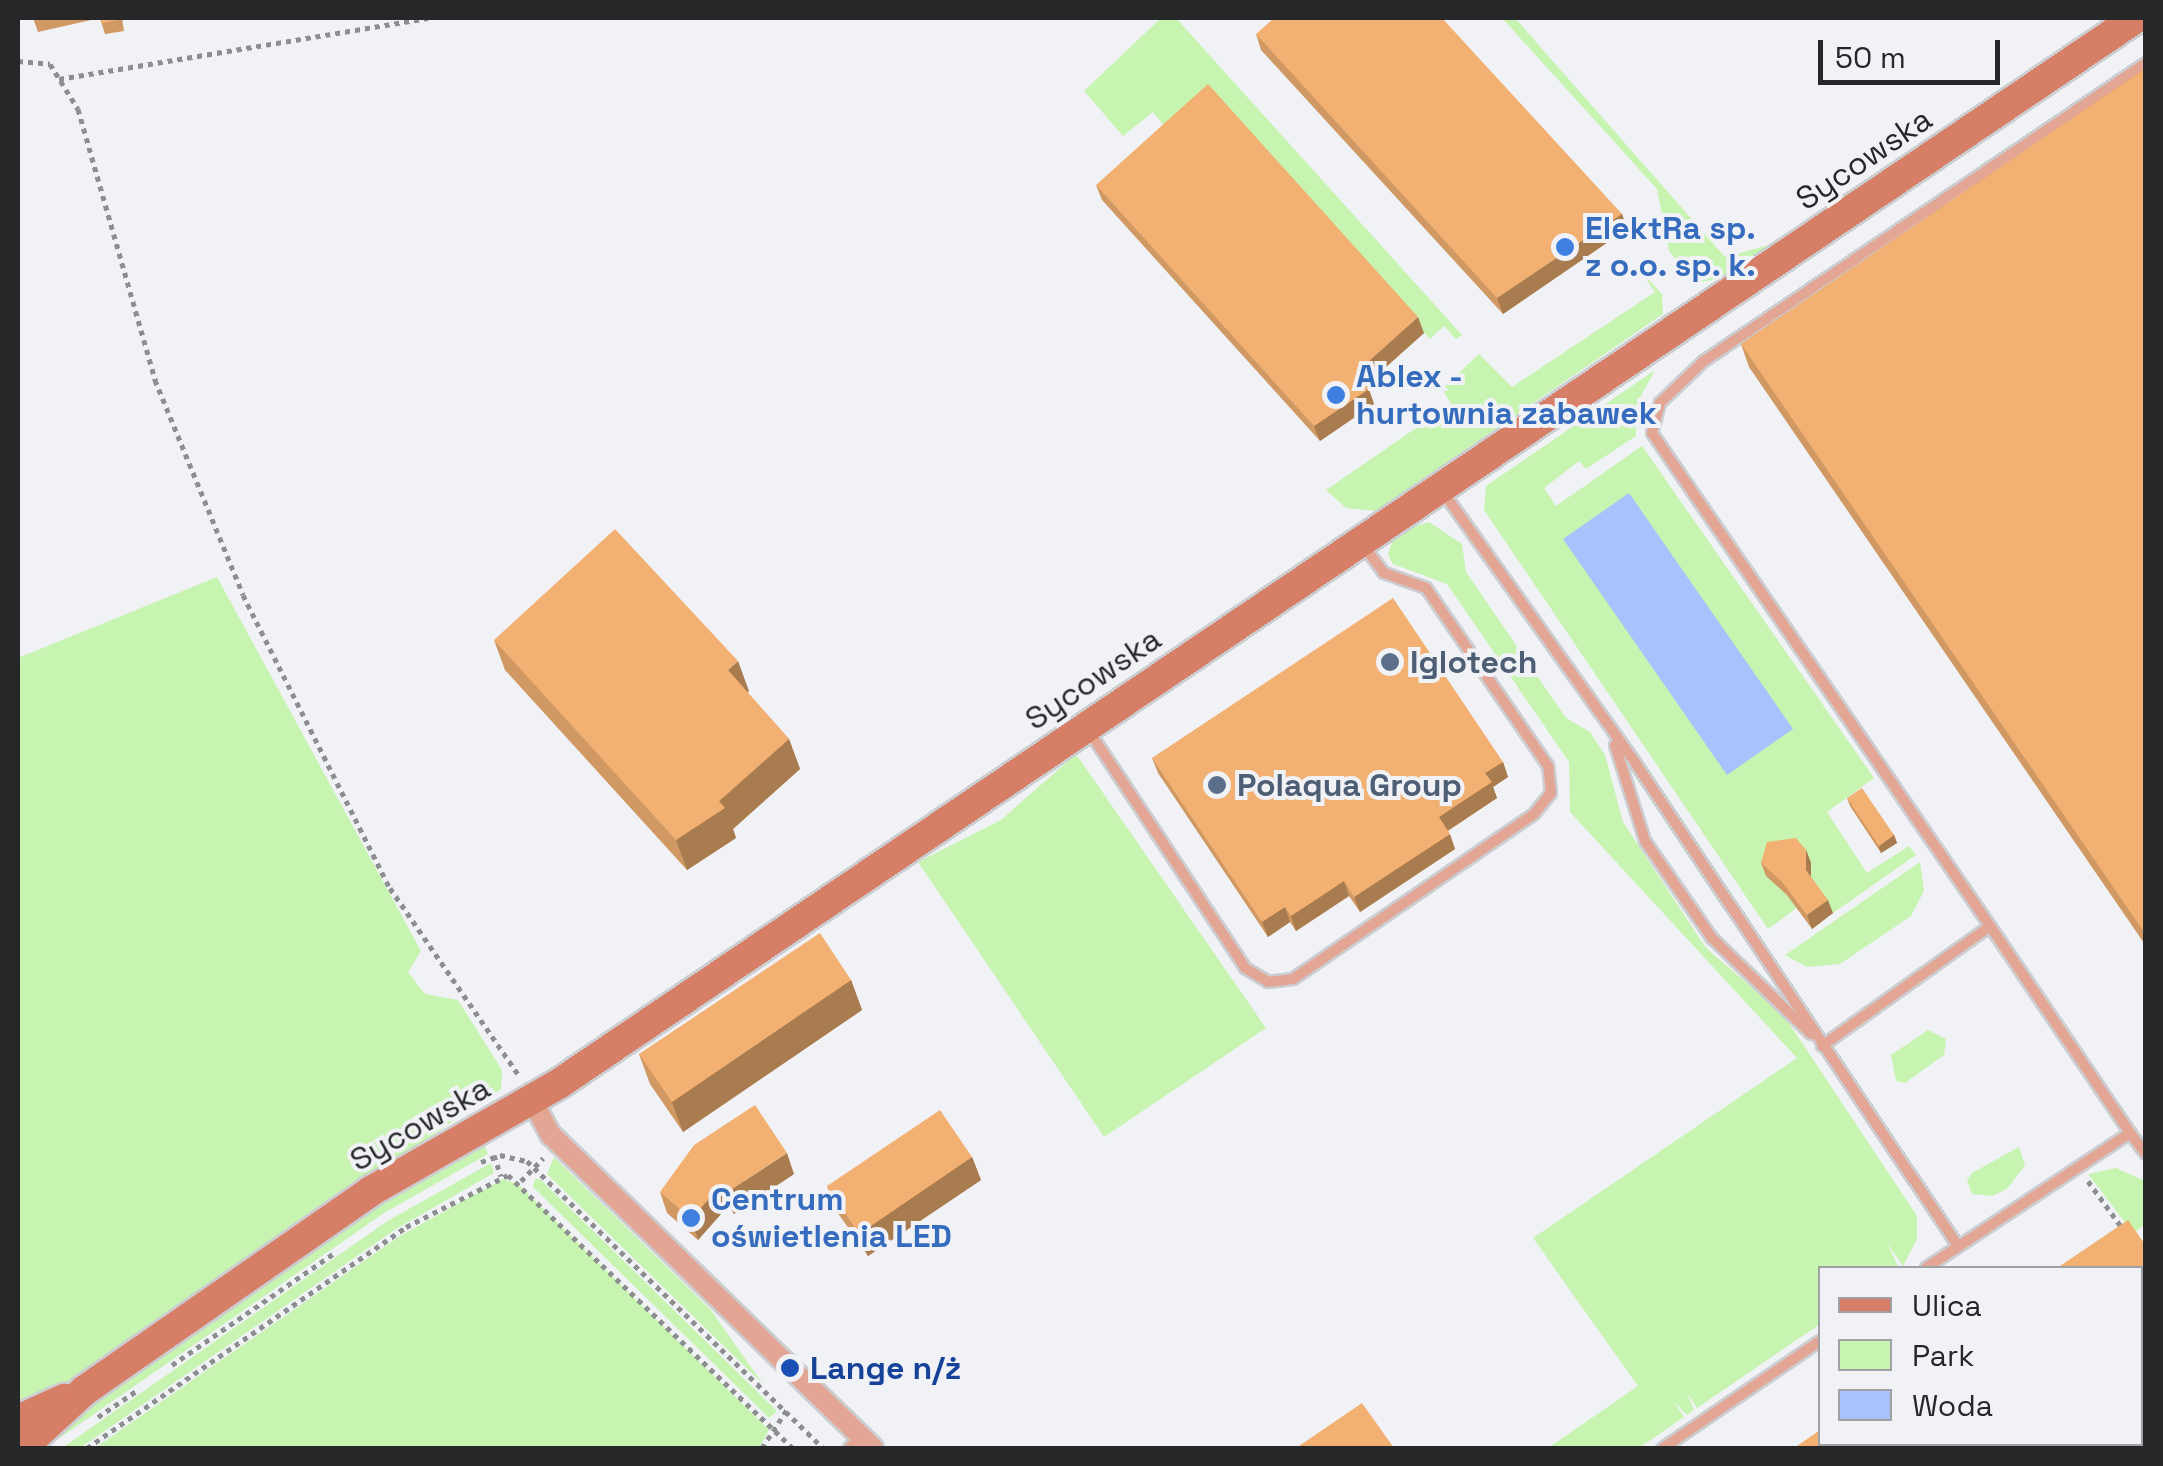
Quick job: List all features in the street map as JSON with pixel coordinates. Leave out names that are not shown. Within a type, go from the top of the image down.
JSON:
[{"type":"street","name":"Sycowska","points":[[22,1448],[85,1390],[396,1174],[532,1100],[2136,18]]},
{"type":"street","points":[[532,1100],[559,1142],[861,1445]]},
{"type":"street","name":"Sycowska","points":[[18,1420],[85,1390]]},
{"type":"lane","points":[[2146,63],[1704,362],[1660,404],[1652,433],[2146,1154]]},
{"type":"lane","points":[[1440,487],[1615,743],[1636,764],[1958,1246]]},
{"type":"lane","points":[[1086,726],[1244,968],[1268,982],[1293,979],[1534,814],[1550,793],[1548,766],[1426,588],[1384,573],[1360,541]]},
{"type":"lane","points":[[1615,743],[1645,841],[1712,938],[1822,1046]]},
{"type":"lane","points":[[1822,1046],[1990,926]]},
{"type":"lane","points":[[1929,1266],[2130,1134]]},
{"type":"lane","points":[[1663,1448],[1818,1341]]},
{"type":"path","points":[[59,79],[428,18]]},
{"type":"path","points":[[18,61],[50,64],[83,122],[155,380],[242,595],[390,888],[493,1032],[532,1100]]},
{"type":"path","points":[[521,1182],[559,1142]]},
{"type":"path","points":[[469,1167],[500,1155],[515,1155],[534,1168],[823,1448]]},
{"type":"path","points":[[87,1448],[420,1218],[490,1179],[508,1174],[521,1182],[793,1448]]},
{"type":"path","points":[[2071,1189],[2086,1178],[2133,1238]]},
{"type":"path","points":[[169,1368],[340,1249]]},
{"type":"path","points":[[82,1428],[154,1378]]},
{"type":"path","points":[[762,1448],[786,1410]]},
{"type":"green space","points":[[1161,18],[1176,18],[1462,335],[1456,339],[1444,326],[1430,339],[1214,100],[1172,136],[1153,112],[1123,136],[1084,91]]},
{"type":"green space","points":[[1502,18],[1515,18],[1725,257],[1769,245],[1725,278],[1695,283],[1669,251],[1657,189]]},
{"type":"green space","points":[[1639,269],[1662,294],[1663,314],[1376,511],[1346,508],[1326,490],[1451,404],[1442,389],[1479,354],[1512,387],[1655,292]]},
{"type":"green space","points":[[1655,370],[1636,405],[1636,436],[1586,469],[1579,461],[1544,488],[1556,506],[1642,446],[1874,778],[1827,812],[1867,873],[1909,846],[1916,855],[1833,913],[1817,893],[1768,929],[1484,510],[1486,486]]},
{"type":"green space","points":[[1429,522],[1462,544],[1466,572],[1566,718],[1590,732],[1605,755],[1623,822],[1706,948],[1783,1014],[1917,1216],[1917,1239],[1903,1266],[1887,1243],[1898,1266],[1818,1266],[1818,1325],[1697,1408],[1687,1393],[1694,1410],[1687,1415],[1674,1402],[1684,1417],[1639,1448],[1548,1448],[1638,1386],[1533,1238],[1797,1058],[1570,812],[1569,762],[1447,584],[1393,564],[1388,555],[1394,533]]},
{"type":"green space","points":[[217,577],[421,951],[408,972],[425,994],[458,1000],[502,1070],[501,1089],[61,1387],[18,1405],[18,658]]},
{"type":"green space","points":[[1076,754],[1266,1028],[1104,1137],[918,862],[1001,820]]},
{"type":"green space","points":[[1920,862],[1924,891],[1911,916],[1840,964],[1807,967],[1785,955]]},
{"type":"green space","points":[[1928,1030],[1946,1039],[1944,1055],[1905,1083],[1896,1081],[1891,1055]]},
{"type":"green space","points":[[482,1141],[488,1154],[384,1213],[48,1446],[44,1440],[90,1402],[376,1204]]},
{"type":"green space","points":[[2019,1147],[2025,1165],[2007,1189],[1992,1196],[1972,1194],[1967,1180],[1972,1173]]},
{"type":"green space","points":[[554,1157],[710,1309],[763,1384],[547,1174]]},
{"type":"green space","points":[[491,1163],[494,1173],[396,1229],[80,1448],[62,1448],[389,1220]]},
{"type":"green space","points":[[2116,1168],[2145,1181],[2145,1225],[2133,1233],[2088,1174]]},
{"type":"green space","points":[[503,1179],[518,1184],[769,1430],[759,1448],[95,1448],[400,1236]]},
{"type":"green space","points":[[535,1179],[540,1179],[777,1411],[769,1418],[533,1187]]},
{"type":"water","points":[[1629,493],[1793,729],[1727,775],[1563,539]]},
{"type":"building","points":[[100,18],[120,18],[120,20],[101,23]]},
{"type":"building","points":[[1274,18],[1442,18],[1622,214],[1497,298],[1256,34]]},
{"type":"building","points":[[2146,68],[2146,935],[1741,344]]},
{"type":"building","points":[[1208,84],[1418,317],[1359,370],[1369,389],[1314,426],[1096,185]]},
{"type":"building","points":[[615,529],[738,661],[728,670],[789,739],[719,801],[725,808],[676,840],[494,640]]},
{"type":"building","points":[[1393,598],[1503,762],[1485,773],[1492,782],[1439,817],[1450,834],[1354,897],[1344,881],[1291,916],[1285,907],[1262,922],[1152,758]]},
{"type":"building","points":[[1862,788],[1894,835],[1879,846],[1847,798]]},
{"type":"building","points":[[1796,838],[1806,850],[1806,870],[1828,900],[1807,915],[1782,882],[1761,863],[1767,842]]},
{"type":"building","points":[[820,933],[851,980],[672,1102],[639,1054]]},
{"type":"building","points":[[755,1105],[787,1153],[726,1193],[721,1185],[691,1219],[660,1192],[694,1145]]},
{"type":"building","points":[[940,1110],[972,1157],[859,1234],[827,1186]]},
{"type":"building","points":[[2128,1220],[2146,1246],[2146,1448],[1794,1448],[1818,1431],[1818,1446],[2143,1446],[2143,1266],[2060,1266]]},
{"type":"building","points":[[1362,1403],[1394,1448],[1296,1448]]},
{"type":"place","name":"ElektRa sp. z o.o. sp. k.","points":[[1565,247]]},
{"type":"place","name":"Ablex - hurtownia zabawek","points":[[1336,395]]},
{"type":"place","name":"Iglotech","points":[[1390,662]]},
{"type":"place","name":"Polaqua Group","points":[[1217,785]]},
{"type":"place","name":"Centrum oświetlenia LED","points":[[691,1218]]},
{"type":"place","name":"Lange n/ż","points":[[790,1368]]}]
